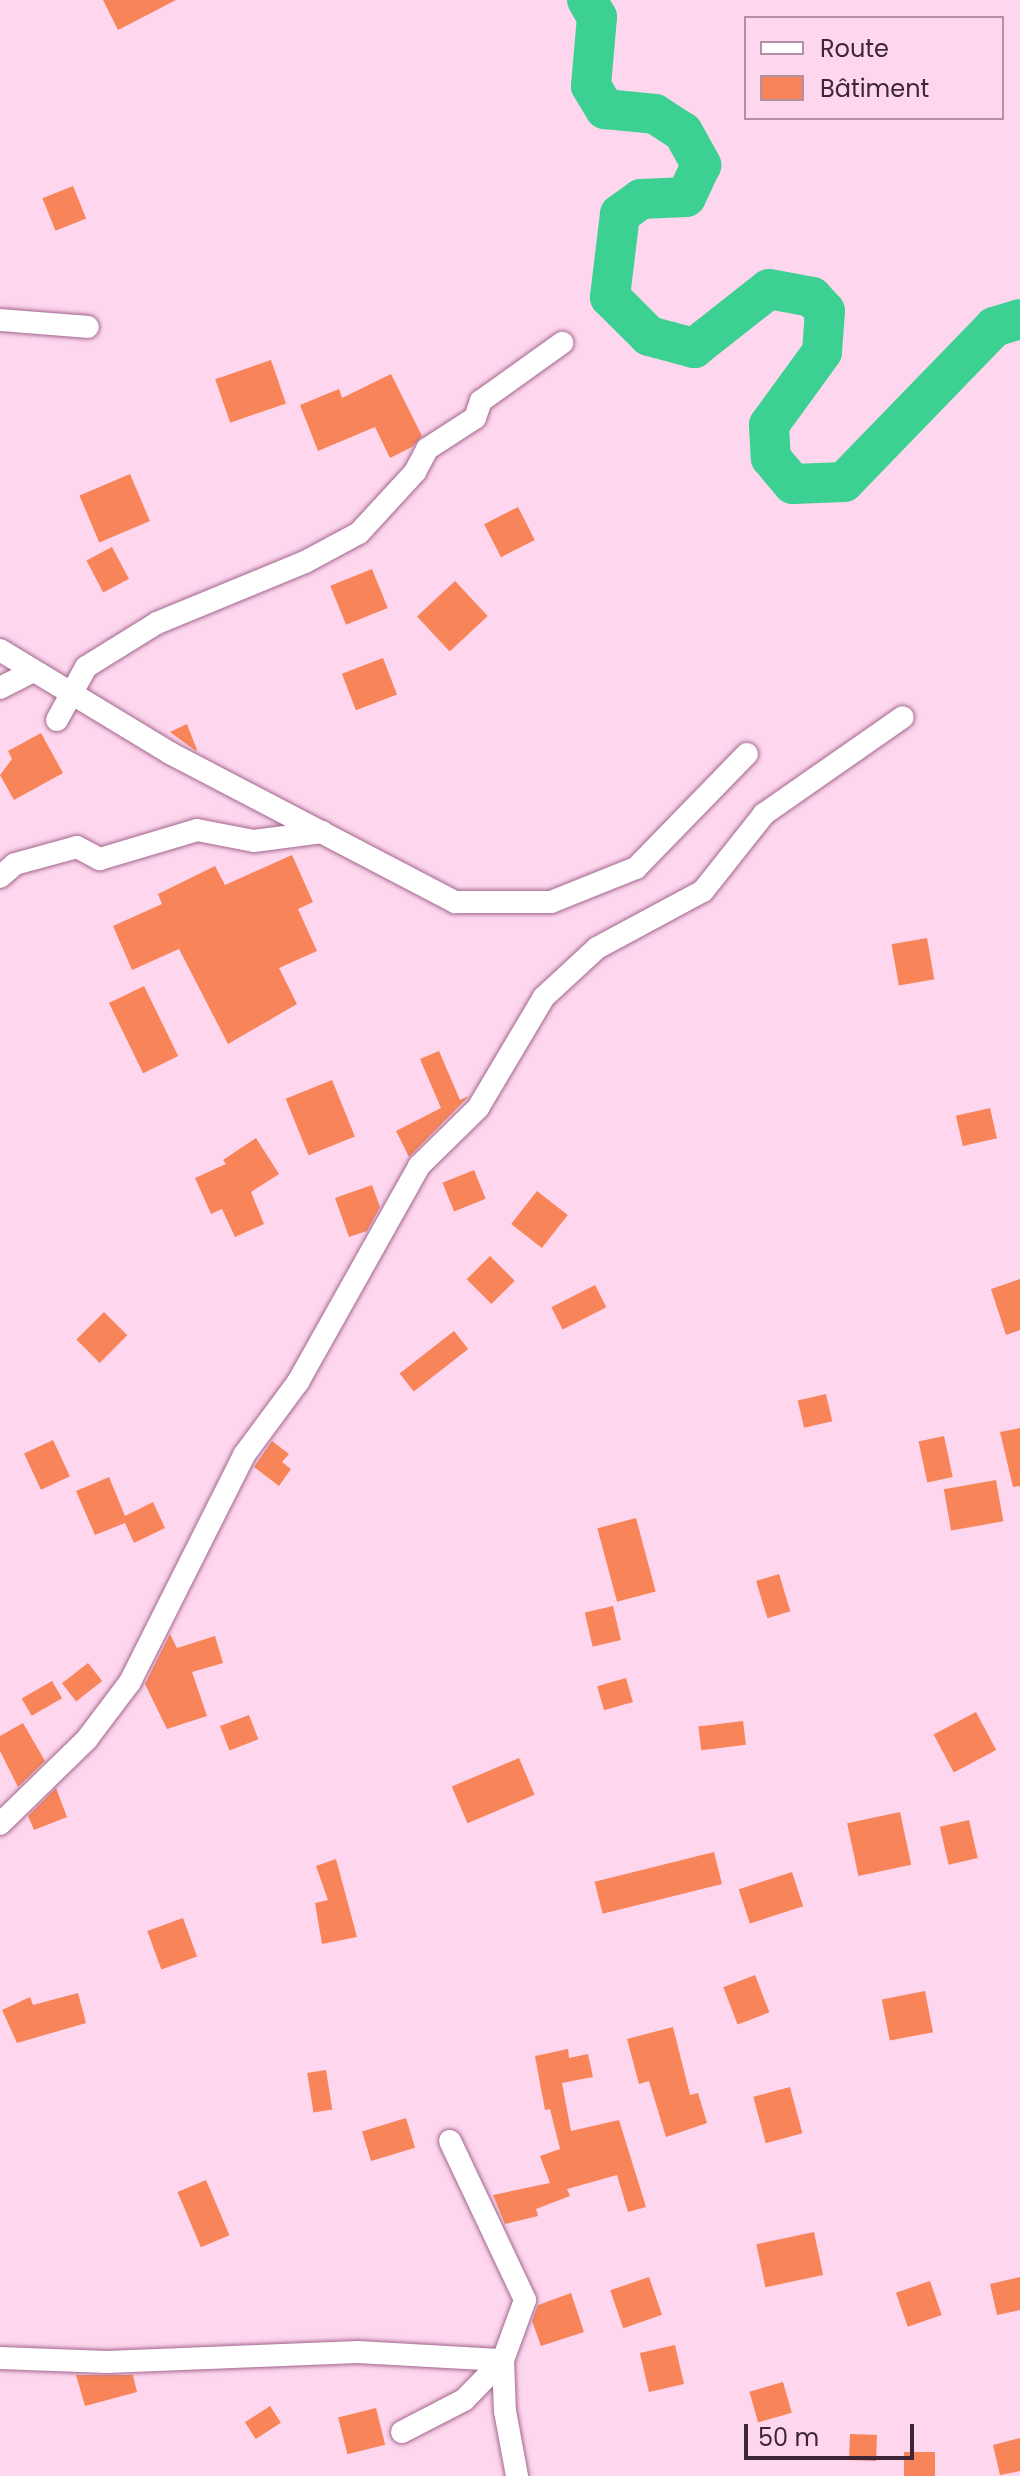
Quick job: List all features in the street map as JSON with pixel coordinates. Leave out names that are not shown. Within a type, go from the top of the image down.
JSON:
[{"type":"street","points":[[0,320],[88,327]]},
{"type":"street","points":[[57,720],[86,667],[157,623],[305,562],[359,533],[415,472],[427,449],[475,418],[481,401],[562,343]]},
{"type":"street","points":[[0,650],[75,692],[170,753],[455,902],[551,902],[636,868],[747,754]]},
{"type":"street","points":[[0,688],[33,671]]},
{"type":"street","points":[[0,1824],[87,1739],[130,1682],[244,1455],[298,1382],[419,1166],[478,1108],[544,997],[597,948],[703,891],[764,814],[903,717]]},
{"type":"street","points":[[0,877],[15,864],[77,847],[100,859],[197,830],[254,841],[322,832]]},
{"type":"street","points":[[450,2141],[525,2300],[503,2360],[505,2411],[517,2476]]},
{"type":"street","points":[[0,2358],[107,2362],[358,2352],[503,2360]]},
{"type":"street","points":[[402,2432],[464,2400],[503,2360]]},
{"type":"building","points":[[103,0],[176,0],[118,30]]},
{"type":"building","points":[[73,186],[86,218],[56,231],[42,198]]},
{"type":"building","points":[[271,360],[286,403],[230,423],[215,379]]},
{"type":"building","points":[[391,374],[422,436],[412,447],[390,458],[375,427],[318,451],[300,405],[339,389],[342,398]]},
{"type":"building","points":[[130,474],[150,521],[99,542],[79,495]]},
{"type":"building","points":[[518,507],[535,540],[501,557],[484,524]]},
{"type":"building","points":[[112,547],[129,579],[103,592],[86,561]]},
{"type":"building","points":[[372,569],[388,608],[346,625],[330,586]]},
{"type":"building","points":[[455,581],[488,616],[450,652],[417,616]]},
{"type":"building","points":[[383,658],[397,694],[356,710],[342,674]]},
{"type":"building","points":[[187,724],[197,750],[196,751],[170,732]]},
{"type":"building","points":[[41,733],[63,773],[14,800],[0,775],[12,759],[8,751]]},
{"type":"building","points":[[292,855],[313,902],[298,909],[317,951],[279,968],[297,1004],[228,1044],[179,949],[132,970],[113,926],[162,904],[158,894],[215,866],[225,885]]},
{"type":"building","points":[[927,938],[934,979],[899,986],[892,944]]},
{"type":"building","points":[[144,986],[178,1056],[143,1073],[109,1003]]},
{"type":"building","points":[[439,1051],[460,1100],[469,1096],[409,1157],[396,1131],[441,1108],[420,1059]]},
{"type":"building","points":[[332,1080],[355,1137],[308,1155],[286,1099]]},
{"type":"building","points":[[990,1108],[997,1138],[963,1146],[956,1116]]},
{"type":"building","points":[[256,1138],[279,1174],[251,1192],[264,1224],[235,1237],[222,1209],[211,1214],[195,1178],[226,1164],[223,1160]]},
{"type":"building","points":[[474,1170],[486,1199],[454,1211],[442,1183]]},
{"type":"building","points":[[372,1185],[380,1207],[367,1231],[349,1237],[335,1198]]},
{"type":"building","points":[[537,1191],[568,1215],[542,1248],[511,1224]]},
{"type":"building","points":[[490,1256],[515,1281],[491,1304],[467,1279]]},
{"type":"building","points":[[1020,1279],[1020,1330],[1006,1335],[991,1289]]},
{"type":"building","points":[[595,1285],[606,1307],[563,1330],[551,1307]]},
{"type":"building","points":[[104,1312],[127,1335],[100,1363],[76,1340]]},
{"type":"building","points":[[454,1331],[468,1349],[414,1392],[400,1373]]},
{"type":"building","points":[[826,1394],[832,1421],[804,1428],[798,1401]]},
{"type":"building","points":[[1020,1428],[1020,1486],[1013,1487],[1000,1432]]},
{"type":"building","points":[[944,1436],[953,1477],[927,1482],[919,1441]]},
{"type":"building","points":[[53,1440],[70,1476],[41,1490],[24,1454]]},
{"type":"building","points":[[272,1441],[289,1454],[282,1462],[291,1469],[279,1486],[254,1467]]},
{"type":"building","points":[[109,1477],[125,1516],[153,1502],[165,1528],[134,1543],[125,1523],[95,1535],[76,1491]]},
{"type":"building","points":[[996,1480],[1003,1521],[951,1531],[944,1489]]},
{"type":"building","points":[[636,1518],[656,1591],[617,1602],[597,1528]]},
{"type":"building","points":[[779,1574],[790,1611],[767,1618],[756,1581]]},
{"type":"building","points":[[613,1606],[621,1640],[593,1647],[585,1613]]},
{"type":"building","points":[[170,1634],[177,1648],[215,1636],[223,1663],[192,1672],[207,1716],[167,1729],[145,1684]]},
{"type":"building","points":[[88,1663],[102,1681],[76,1701],[62,1683]]},
{"type":"building","points":[[626,1678],[633,1702],[604,1710],[597,1686]]},
{"type":"building","points":[[52,1681],[62,1698],[32,1716],[22,1698]]},
{"type":"building","points":[[976,1712],[996,1750],[954,1773],[934,1735]]},
{"type":"building","points":[[249,1715],[258,1739],[229,1750],[220,1726]]},
{"type":"building","points":[[743,1721],[746,1745],[701,1750],[698,1726]]},
{"type":"building","points":[[23,1723],[45,1761],[18,1787],[0,1751],[0,1736]]},
{"type":"building","points":[[519,1758],[535,1795],[467,1823],[452,1787]]},
{"type":"building","points":[[56,1788],[67,1817],[34,1830],[28,1816]]},
{"type":"building","points":[[900,1812],[911,1865],[858,1876],[847,1823]]},
{"type":"building","points":[[969,1820],[978,1858],[949,1865],[940,1827]]},
{"type":"building","points":[[714,1852],[722,1884],[603,1914],[595,1882]]},
{"type":"building","points":[[336,1859],[357,1937],[322,1944],[315,1903],[328,1900],[316,1866]]},
{"type":"building","points":[[792,1872],[803,1906],[750,1924],[739,1889]]},
{"type":"building","points":[[183,1918],[197,1957],[161,1970],[147,1931]]},
{"type":"building","points":[[755,1975],[769,2012],[738,2025],[723,1987]]},
{"type":"building","points":[[925,1991],[933,2032],[890,2041],[882,1999]]},
{"type":"building","points":[[78,1993],[86,2023],[17,2043],[2,2010],[30,1997],[33,2005]]},
{"type":"building","points":[[673,2027],[690,2095],[698,2093],[707,2123],[666,2137],[649,2081],[639,2084],[627,2039]]},
{"type":"building","points":[[568,2049],[569,2058],[588,2054],[593,2077],[562,2083],[571,2131],[619,2120],[646,2207],[628,2212],[617,2175],[567,2189],[570,2196],[536,2209],[538,2216],[505,2224],[493,2195],[550,2183],[540,2156],[560,2149],[550,2109],[545,2110],[535,2056]]},
{"type":"building","points":[[326,2070],[332,2110],[313,2112],[307,2073]]},
{"type":"building","points":[[790,2087],[802,2133],[766,2143],[753,2097]]},
{"type":"building","points":[[406,2118],[415,2148],[371,2161],[362,2131]]},
{"type":"building","points":[[206,2180],[229,2235],[201,2247],[177,2192]]},
{"type":"building","points":[[814,2232],[823,2275],[765,2287],[756,2244]]},
{"type":"building","points":[[649,2277],[662,2315],[623,2328],[610,2290]]},
{"type":"building","points":[[1020,2277],[1020,2310],[997,2315],[990,2284]]},
{"type":"building","points":[[930,2281],[942,2315],[908,2327],[896,2293]]},
{"type":"building","points":[[571,2293],[584,2332],[541,2346],[532,2321],[538,2305]]},
{"type":"building","points":[[675,2345],[684,2384],[649,2392],[640,2353]]},
{"type":"building","points":[[76,2375],[133,2375],[137,2392],[85,2406]]},
{"type":"building","points":[[783,2382],[792,2413],[758,2422],[749,2392]]},
{"type":"building","points":[[270,2406],[281,2423],[256,2439],[245,2422]]},
{"type":"building","points":[[376,2408],[385,2445],[347,2454],[338,2417]]},
{"type":"building","points":[[850,2434],[877,2435],[876,2461],[849,2460]]},
{"type":"building","points":[[1020,2438],[1020,2471],[1000,2475],[993,2445]]},
{"type":"building","points":[[904,2452],[935,2452],[935,2476],[904,2476]]},
{"type":"waterway","points":[[587,0],[597,17],[591,86],[605,109],[655,114],[683,132],[701,165],[686,197],[641,199],[620,214],[610,297],[649,336],[694,348],[769,289],[812,297],[825,311],[822,352],[769,425],[771,458],[793,484],[844,482],[994,327],[1020,319]]}]
